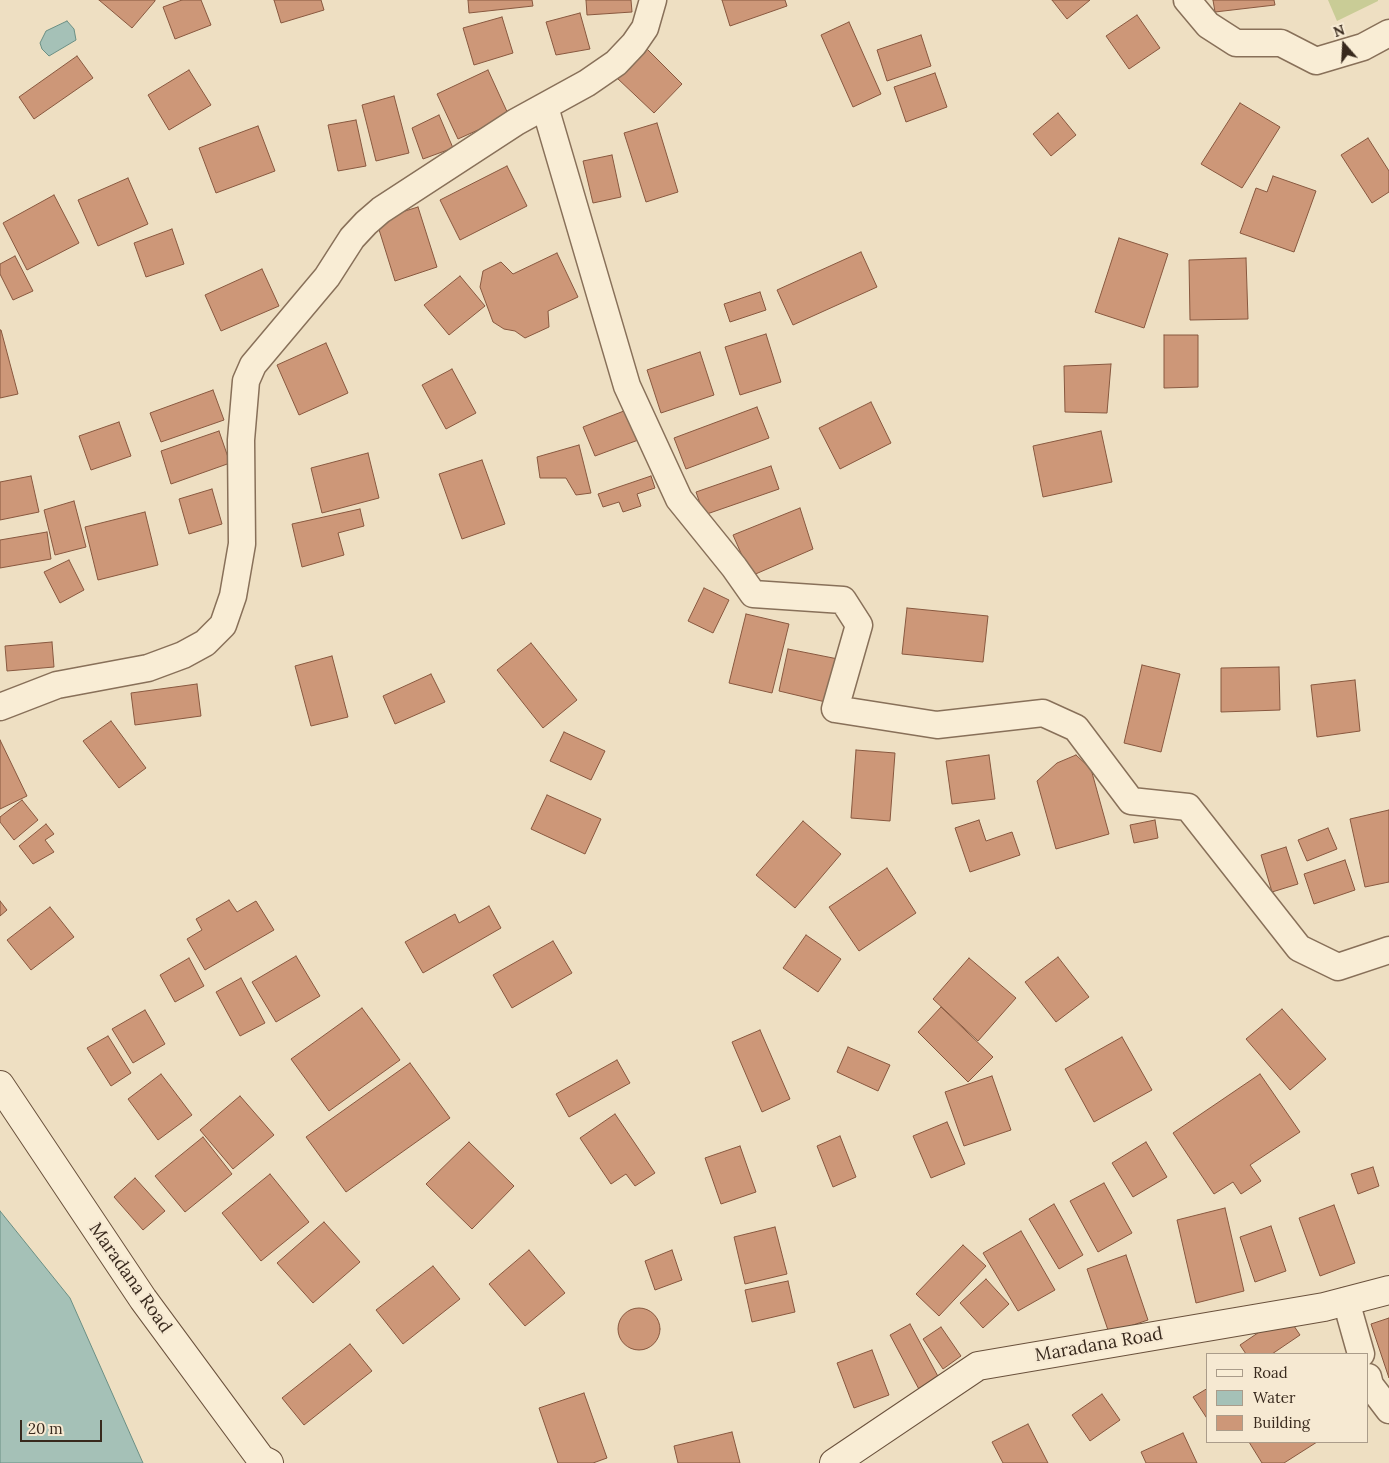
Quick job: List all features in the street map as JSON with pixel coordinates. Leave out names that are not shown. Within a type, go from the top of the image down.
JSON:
[{"type":"street","points":[[0,706],[57,685],[148,668],[183,655],[205,643],[222,625],[233,596],[242,544],[241,440],[246,381],[253,365],[327,277],[352,238],[366,223],[381,210],[516,122],[586,83],[616,63],[634,44],[645,28],[653,0]]},
{"type":"street","points":[[1187,0],[1208,25],[1236,43],[1281,43],[1316,61],[1363,47],[1389,33]]},
{"type":"street","points":[[544,107],[628,386],[680,499],[753,594],[843,600],[859,624],[835,709],[937,725],[1043,713],[1076,728],[1131,800],[1188,807],[1299,948],[1338,967],[1389,950]]},
{"type":"street","name":"Maradana Road","points":[[0,1085],[144,1299],[261,1459],[269,1463]]},
{"type":"street","name":"Maradana Road","points":[[834,1463],[978,1366],[1324,1307],[1389,1290]]},
{"type":"street","points":[[1346,1302],[1361,1353]]},
{"type":"street","points":[[1369,1381],[1389,1410]]},
{"type":"green space","points":[[1328,0],[1378,0],[1378,1],[1337,21]]},
{"type":"water","points":[[67,21],[74,29],[76,40],[49,56],[42,49],[40,43],[46,31]]},
{"type":"water","points":[[0,1211],[70,1298],[143,1463],[0,1463]]},
{"type":"building","points":[[99,0],[155,0],[155,1],[132,28]]},
{"type":"building","points":[[182,0],[201,0],[211,25],[175,39],[163,7]]},
{"type":"building","points":[[274,0],[321,0],[324,10],[281,23]]},
{"type":"building","points":[[468,0],[532,0],[533,6],[469,13]]},
{"type":"building","points":[[586,0],[631,0],[632,12],[587,15]]},
{"type":"building","points":[[722,0],[785,0],[787,6],[730,26]]},
{"type":"building","points":[[1052,0],[1090,0],[1067,19]]},
{"type":"building","points":[[1213,0],[1274,0],[1275,5],[1215,12]]},
{"type":"building","points":[[580,13],[590,49],[556,55],[546,22]]},
{"type":"building","points":[[1137,15],[1160,48],[1129,69],[1106,36]]},
{"type":"building","points":[[502,17],[513,53],[474,65],[463,28]]},
{"type":"building","points":[[849,22],[881,94],[853,107],[821,35]]},
{"type":"building","points":[[921,35],[931,66],[887,81],[877,50]]},
{"type":"building","points":[[646,48],[682,84],[654,113],[617,78]]},
{"type":"building","points":[[77,56],[93,78],[34,119],[19,97]]},
{"type":"building","points":[[189,70],[211,105],[169,130],[148,95]]},
{"type":"building","points":[[488,70],[509,116],[458,139],[437,94]]},
{"type":"building","points":[[935,73],[947,107],[906,122],[894,87]]},
{"type":"building","points":[[394,96],[409,153],[376,161],[362,105]]},
{"type":"building","points":[[1240,103],[1280,127],[1242,188],[1201,164]]},
{"type":"building","points":[[1058,113],[1076,135],[1051,156],[1033,134]]},
{"type":"building","points":[[439,115],[453,148],[423,159],[412,128]]},
{"type":"building","points":[[356,120],[366,166],[338,171],[328,125]]},
{"type":"building","points":[[657,123],[678,192],[646,202],[624,133]]},
{"type":"building","points":[[258,126],[275,171],[216,193],[199,148]]},
{"type":"building","points":[[1368,138],[1389,171],[1389,192],[1372,203],[1341,155]]},
{"type":"building","points":[[612,155],[621,197],[593,203],[583,161]]},
{"type":"building","points":[[507,166],[527,206],[460,240],[440,200]]},
{"type":"building","points":[[1273,176],[1316,191],[1294,252],[1240,233],[1256,188],[1267,192]]},
{"type":"building","points":[[128,178],[148,224],[98,246],[78,200]]},
{"type":"building","points":[[54,195],[79,243],[27,270],[3,223]]},
{"type":"building","points":[[418,207],[437,267],[395,281],[376,220]]},
{"type":"building","points":[[172,229],[184,264],[146,277],[134,243]]},
{"type":"building","points":[[1119,238],[1168,254],[1144,328],[1095,312]]},
{"type":"building","points":[[861,252],[877,287],[793,325],[777,290]]},
{"type":"building","points":[[557,253],[578,297],[548,311],[549,327],[525,338],[515,331],[504,329],[493,322],[480,287],[483,271],[501,262],[513,274]]},
{"type":"building","points":[[15,256],[33,291],[13,300],[0,274],[0,264]]},
{"type":"building","points":[[1246,258],[1248,319],[1190,320],[1189,260]]},
{"type":"building","points":[[262,269],[279,306],[221,331],[205,295]]},
{"type":"building","points":[[460,276],[485,306],[449,335],[424,305]]},
{"type":"building","points":[[760,292],[766,310],[730,322],[724,304]]},
{"type":"building","points":[[0,330],[18,394],[0,398]]},
{"type":"building","points":[[766,334],[781,382],[740,395],[725,347]]},
{"type":"building","points":[[1164,335],[1198,335],[1198,387],[1164,388]]},
{"type":"building","points":[[326,343],[348,393],[299,415],[277,365]]},
{"type":"building","points":[[700,352],[714,395],[661,413],[647,370]]},
{"type":"building","points":[[1111,364],[1107,413],[1065,412],[1064,366]]},
{"type":"building","points":[[452,369],[476,413],[446,429],[422,385]]},
{"type":"building","points":[[213,390],[224,420],[161,442],[150,413]]},
{"type":"building","points":[[871,402],[891,443],[840,469],[819,428]]},
{"type":"building","points":[[757,407],[769,438],[686,469],[674,438]]},
{"type":"building","points":[[629,409],[641,439],[595,456],[583,427]]},
{"type":"building","points":[[119,422],[131,456],[91,470],[79,436]]},
{"type":"building","points":[[219,431],[230,463],[171,484],[161,451]]},
{"type":"building","points":[[1101,431],[1112,482],[1043,497],[1033,446]]},
{"type":"building","points":[[579,445],[591,493],[576,495],[566,478],[540,478],[537,457]]},
{"type":"building","points":[[368,453],[379,498],[322,513],[311,468]]},
{"type":"building","points":[[482,460],[505,524],[462,539],[439,474]]},
{"type":"building","points":[[771,466],[779,489],[704,515],[696,492]]},
{"type":"building","points":[[31,476],[39,512],[0,520],[0,482]]},
{"type":"building","points":[[651,476],[655,488],[637,494],[641,506],[623,512],[619,502],[603,507],[598,494]]},
{"type":"building","points":[[212,489],[222,524],[189,534],[179,499]]},
{"type":"building","points":[[74,501],[86,547],[55,555],[44,510]]},
{"type":"building","points":[[800,508],[813,549],[751,576],[733,535]]},
{"type":"building","points":[[360,509],[364,526],[338,533],[344,555],[302,567],[292,524]]},
{"type":"building","points":[[145,512],[158,565],[98,580],[85,527]]},
{"type":"building","points":[[47,532],[51,559],[0,568],[0,540]]},
{"type":"building","points":[[69,560],[84,590],[60,603],[44,572]]},
{"type":"building","points":[[704,588],[729,600],[713,633],[688,621]]},
{"type":"building","points":[[907,608],[988,616],[983,662],[902,654]]},
{"type":"building","points":[[746,614],[789,624],[772,693],[729,683]]},
{"type":"building","points":[[52,642],[54,667],[7,671],[5,646]]},
{"type":"building","points":[[531,643],[577,700],[543,728],[497,670]]},
{"type":"building","points":[[788,649],[843,660],[834,704],[779,691]]},
{"type":"building","points":[[332,656],[348,717],[311,726],[295,666]]},
{"type":"building","points":[[1142,665],[1180,674],[1161,752],[1124,743]]},
{"type":"building","points":[[1279,667],[1280,710],[1221,712],[1221,668]]},
{"type":"building","points":[[431,674],[445,702],[395,724],[383,696]]},
{"type":"building","points":[[1355,680],[1360,731],[1317,737],[1311,685]]},
{"type":"building","points":[[197,684],[201,716],[135,725],[131,693]]},
{"type":"building","points":[[111,721],[146,768],[119,788],[83,741]]},
{"type":"building","points":[[564,732],[605,751],[591,780],[550,761]]},
{"type":"building","points":[[0,740],[27,796],[0,809]]},
{"type":"building","points":[[856,750],[895,753],[890,821],[851,818]]},
{"type":"building","points":[[989,755],[995,799],[952,804],[946,761]]},
{"type":"building","points":[[1076,755],[1091,769],[1109,834],[1056,849],[1037,781],[1057,763]]},
{"type":"building","points":[[547,795],[601,819],[585,854],[531,829]]},
{"type":"building","points":[[22,800],[38,820],[14,840],[0,822],[0,817]]},
{"type":"building","points":[[1389,810],[1389,882],[1365,887],[1350,819]]},
{"type":"building","points":[[979,820],[986,841],[1012,832],[1020,855],[970,872],[955,828]]},
{"type":"building","points":[[1155,820],[1158,838],[1134,843],[1130,825]]},
{"type":"building","points":[[803,821],[841,854],[795,908],[756,875]]},
{"type":"building","points":[[46,824],[54,834],[45,840],[54,852],[33,864],[19,846]]},
{"type":"building","points":[[1328,828],[1337,849],[1307,861],[1298,840]]},
{"type":"building","points":[[1286,847],[1298,884],[1272,892],[1261,855]]},
{"type":"building","points":[[1345,860],[1355,890],[1314,904],[1304,874]]},
{"type":"building","points":[[887,868],[916,913],[859,951],[829,907]]},
{"type":"building","points":[[229,900],[237,912],[256,901],[274,930],[205,970],[187,939],[202,930],[196,919]]},
{"type":"building","points":[[0,901],[7,910],[0,916]]},
{"type":"building","points":[[489,906],[501,928],[423,973],[405,942],[455,914],[459,923]]},
{"type":"building","points":[[50,907],[74,937],[31,970],[7,940]]},
{"type":"building","points":[[806,935],[841,959],[818,992],[783,968]]},
{"type":"building","points":[[553,941],[572,973],[512,1008],[493,975]]},
{"type":"building","points":[[296,956],[320,996],[276,1022],[252,982]]},
{"type":"building","points":[[1058,957],[1089,997],[1056,1022],[1025,982]]},
{"type":"building","points":[[189,958],[204,986],[175,1002],[160,975]]},
{"type":"building","points":[[969,958],[1016,998],[978,1041],[933,999]]},
{"type":"building","points":[[241,978],[265,1023],[240,1036],[216,992]]},
{"type":"building","points":[[941,1007],[993,1057],[968,1082],[918,1032]]},
{"type":"building","points":[[362,1008],[400,1060],[329,1111],[291,1059]]},
{"type":"building","points":[[1282,1009],[1326,1059],[1290,1090],[1246,1039]]},
{"type":"building","points":[[145,1010],[165,1044],[133,1063],[112,1029]]},
{"type":"building","points":[[760,1030],[790,1099],[762,1112],[732,1042]]},
{"type":"building","points":[[108,1036],[131,1073],[111,1086],[87,1048]]},
{"type":"building","points":[[1122,1037],[1152,1090],[1094,1122],[1065,1069]]},
{"type":"building","points":[[848,1047],[890,1065],[878,1091],[837,1072]]},
{"type":"building","points":[[617,1060],[630,1083],[569,1117],[556,1094]]},
{"type":"building","points":[[410,1063],[450,1118],[346,1192],[306,1137]]},
{"type":"building","points":[[161,1074],[192,1115],[158,1140],[128,1099]]},
{"type":"building","points":[[1260,1074],[1300,1132],[1250,1165],[1261,1181],[1241,1194],[1233,1182],[1214,1194],[1173,1133]]},
{"type":"building","points":[[992,1076],[1011,1130],[964,1146],[945,1092]]},
{"type":"building","points":[[240,1096],[274,1135],[233,1169],[200,1130]]},
{"type":"building","points":[[615,1114],[655,1173],[635,1186],[626,1174],[611,1184],[580,1138]]},
{"type":"building","points":[[947,1122],[965,1164],[931,1178],[913,1136]]},
{"type":"building","points":[[840,1136],[856,1177],[833,1187],[817,1146]]},
{"type":"building","points":[[203,1137],[232,1174],[185,1212],[155,1176]]},
{"type":"building","points":[[469,1142],[514,1186],[472,1229],[426,1184]]},
{"type":"building","points":[[1146,1142],[1167,1177],[1133,1197],[1112,1163]]},
{"type":"building","points":[[740,1146],[756,1192],[721,1204],[705,1158]]},
{"type":"building","points":[[1373,1167],[1379,1186],[1358,1194],[1351,1174]]},
{"type":"building","points":[[270,1174],[309,1222],[261,1261],[222,1213]]},
{"type":"building","points":[[135,1178],[165,1211],[143,1230],[114,1197]]},
{"type":"building","points":[[1104,1183],[1132,1233],[1098,1252],[1070,1201]]},
{"type":"building","points":[[1054,1204],[1083,1255],[1059,1269],[1029,1219]]},
{"type":"building","points":[[1334,1205],[1355,1263],[1320,1276],[1299,1218]]},
{"type":"building","points":[[1225,1208],[1244,1291],[1196,1303],[1177,1220]]},
{"type":"building","points":[[324,1222],[360,1262],[313,1303],[277,1263]]},
{"type":"building","points":[[1271,1226],[1286,1271],[1255,1282],[1240,1237]]},
{"type":"building","points":[[775,1227],[787,1274],[745,1284],[734,1237]]},
{"type":"building","points":[[1021,1231],[1055,1290],[1018,1311],[983,1253]]},
{"type":"building","points":[[963,1245],[986,1266],[939,1316],[916,1294]]},
{"type":"building","points":[[529,1250],[565,1293],[525,1326],[489,1284]]},
{"type":"building","points":[[672,1250],[682,1280],[655,1290],[645,1261]]},
{"type":"building","points":[[1126,1255],[1148,1320],[1109,1333],[1087,1269]]},
{"type":"building","points":[[433,1266],[460,1299],[403,1344],[376,1310]]},
{"type":"building","points":[[986,1279],[1009,1304],[983,1328],[960,1303]]},
{"type":"building","points":[[788,1281],[795,1312],[752,1322],[745,1290]]},
{"type":"building","points":[[643,1308],[651,1311],[657,1317],[660,1329],[657,1341],[651,1347],[635,1350],[627,1347],[621,1341],[618,1325],[621,1317],[627,1311]]},
{"type":"building","points":[[1286,1314],[1300,1335],[1273,1353],[1245,1353],[1240,1345]]},
{"type":"building","points":[[1389,1318],[1389,1378],[1371,1324]]},
{"type":"building","points":[[910,1324],[941,1382],[921,1393],[890,1335]]},
{"type":"building","points":[[941,1327],[961,1356],[943,1369],[923,1339]]},
{"type":"building","points":[[350,1344],[372,1371],[304,1425],[282,1398]]},
{"type":"building","points":[[872,1350],[889,1395],[854,1408],[837,1363]]},
{"type":"building","points":[[1206,1389],[1206,1417],[1193,1397]]},
{"type":"building","points":[[584,1393],[607,1458],[593,1463],[558,1463],[539,1408]]},
{"type":"building","points":[[1102,1394],[1120,1420],[1090,1441],[1072,1415]]},
{"type":"building","points":[[1028,1424],[1048,1463],[1003,1463],[992,1442]]},
{"type":"building","points":[[732,1432],[740,1463],[678,1463],[674,1446]]},
{"type":"building","points":[[1183,1433],[1197,1463],[1146,1463],[1141,1452]]},
{"type":"building","points":[[1250,1443],[1315,1443],[1284,1463],[1262,1463]]}]
